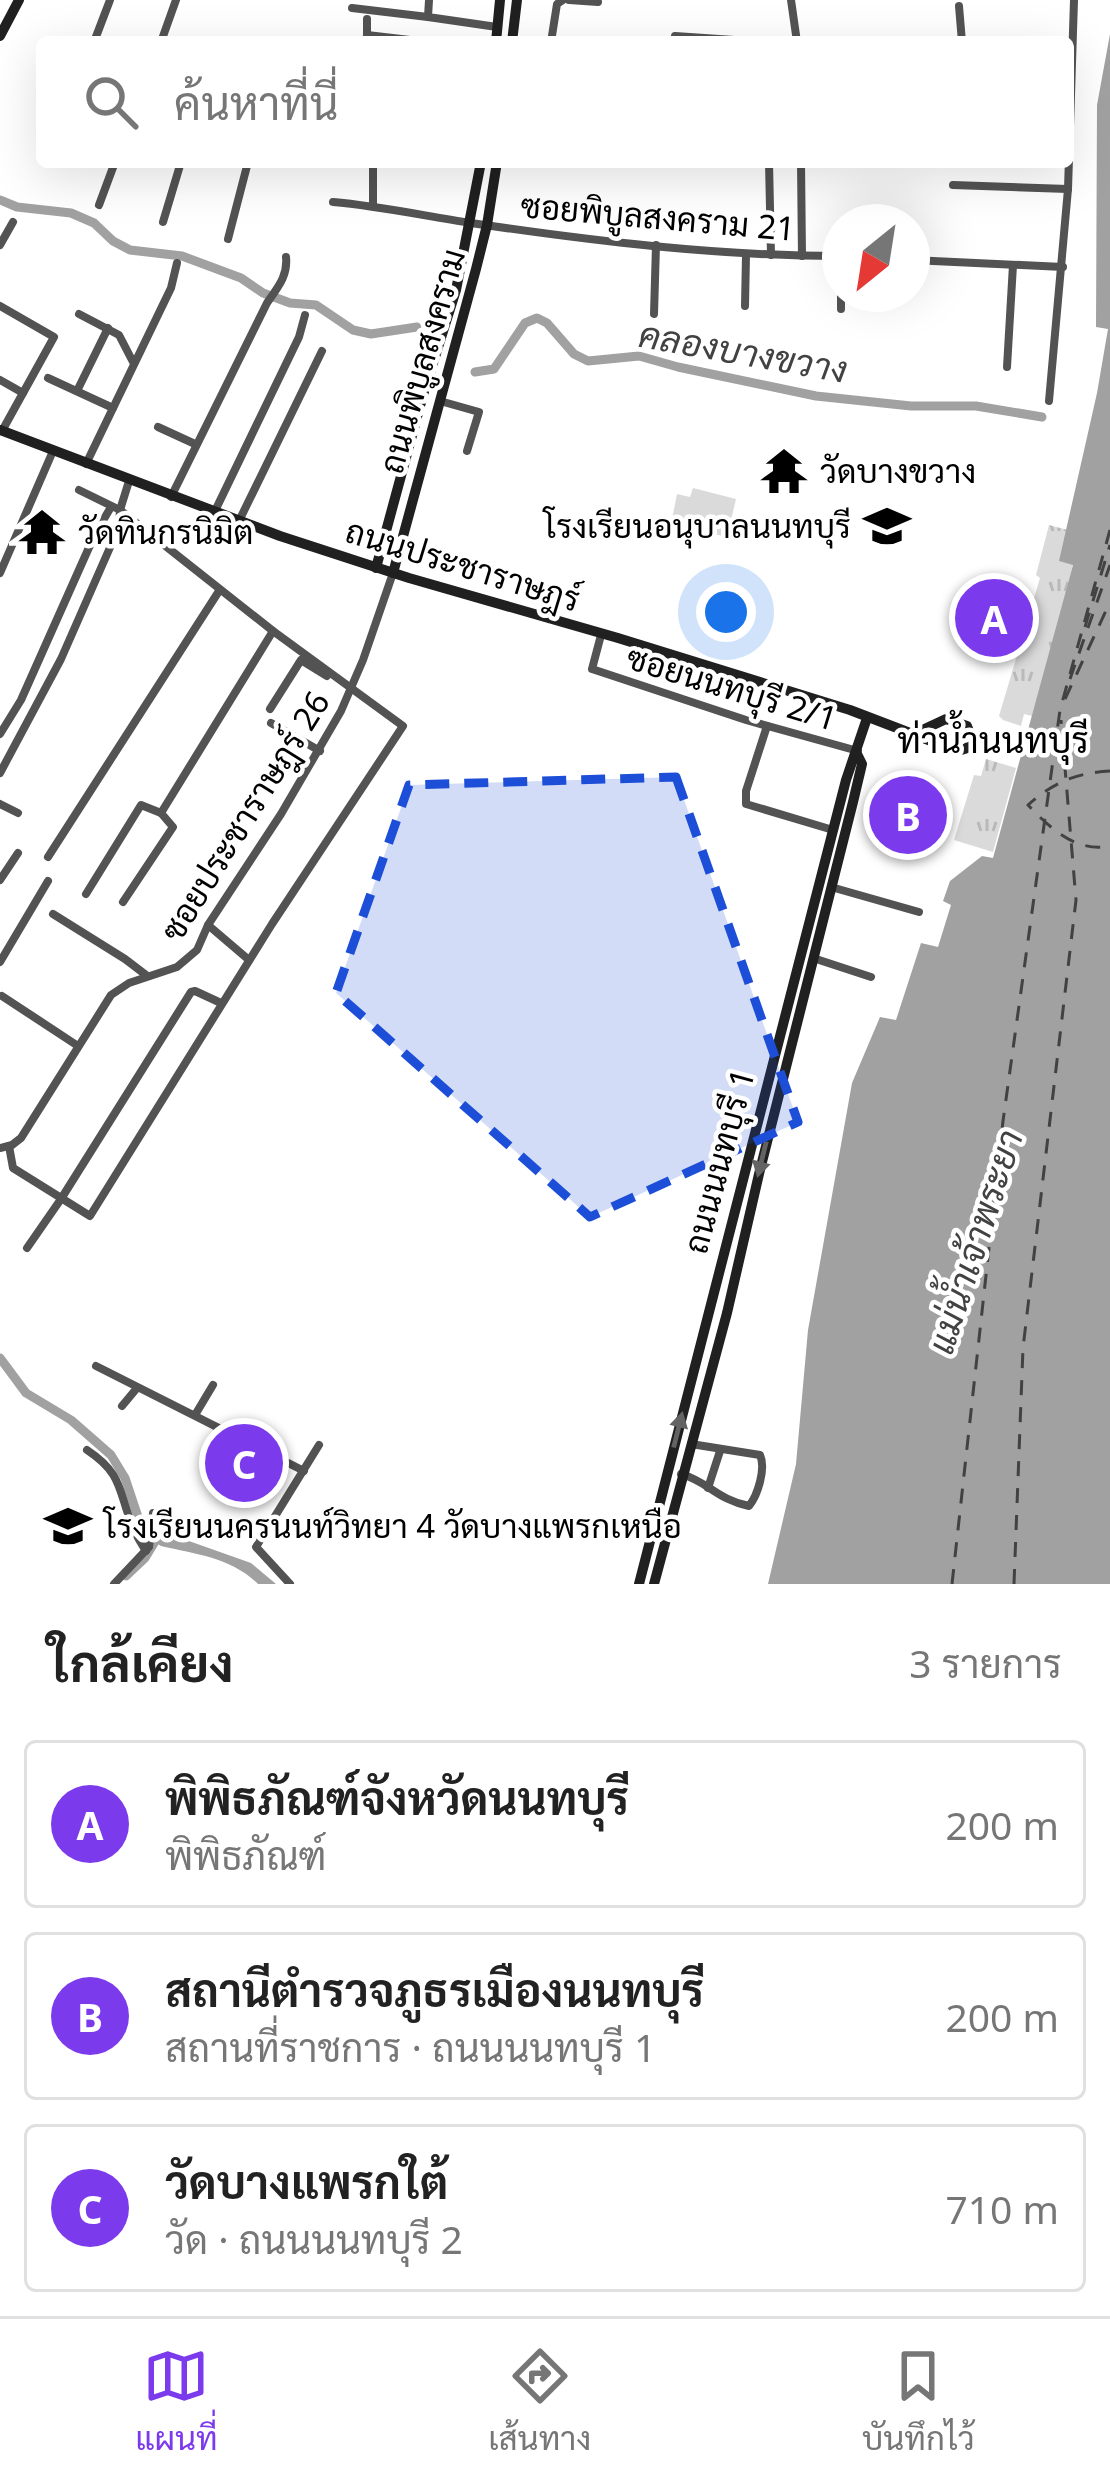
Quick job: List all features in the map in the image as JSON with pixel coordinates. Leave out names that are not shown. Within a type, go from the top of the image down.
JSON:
[{"type":"main road","points":[[0,24],[17,0]]},
{"type":"main road","points":[[0,36],[17,0]]},
{"type":"main road","points":[[496,36],[500,0]]},
{"type":"main road","points":[[513,36],[517,0]]},
{"type":"main road","name":"ถนนพิบูลสงคราม","points":[[376,568],[456,290],[480,168]]},
{"type":"main road","name":"ถนนพิบูลสงคราม","points":[[393,573],[488,225],[496,168]]},
{"type":"main road","name":"ถนนประชาราษฎร์","points":[[1,430],[214,513],[376,568],[850,710],[959,750],[970,746],[972,739],[967,726],[946,719],[916,733]]},
{"type":"main road","name":"ถนนนนทบุรี 1","points":[[638,1584],[851,762],[867,718]]},
{"type":"main road","name":"ถนนนนทบุรี 1","points":[[654,1584],[727,1313],[862,764],[857,753]]},
{"type":"street","points":[[96,36],[110,0]]},
{"type":"street","points":[[162,36],[176,0]]},
{"type":"street","points":[[428,0],[428,16]]},
{"type":"street","points":[[791,0],[796,36]]},
{"type":"street","points":[[1073,36],[1074,0]]},
{"type":"street","points":[[552,36],[557,4],[598,2]]},
{"type":"street","points":[[959,6],[962,36]]},
{"type":"street","points":[[352,8],[497,27]]},
{"type":"street","points":[[367,36],[368,19]]},
{"type":"street","points":[[99,205],[113,168]]},
{"type":"street","points":[[163,222],[179,168]]},
{"type":"street","points":[[228,239],[246,168]]},
{"type":"street","points":[[373,168],[373,206]]},
{"type":"street","points":[[769,168],[771,255]]},
{"type":"street","points":[[801,168],[802,256]]},
{"type":"street","points":[[1049,401],[1069,168]]},
{"type":"street","points":[[953,185],[1068,189]]},
{"type":"street","name":"ซอยพิบูลสงคราม 21","points":[[333,202],[746,255],[822,256]]},
{"type":"street","points":[[0,245],[13,222]]},
{"type":"street","points":[[654,314],[656,245]]},
{"type":"street","points":[[745,306],[746,255]]},
{"type":"street","points":[[171,497],[287,270],[286,257]]},
{"type":"street","points":[[930,261],[1063,267]]},
{"type":"street","points":[[86,464],[171,288],[177,263]]},
{"type":"street","points":[[1007,367],[1013,266]]},
{"type":"street","points":[[0,306],[54,337],[1,430]]},
{"type":"street","points":[[79,314],[119,334],[134,364]]},
{"type":"street","points":[[214,513],[299,338],[305,315]]},
{"type":"street","points":[[77,392],[108,328]]},
{"type":"street","points":[[239,521],[322,351]]},
{"type":"street","points":[[48,378],[113,408]]},
{"type":"street","points":[[0,380],[22,393]]},
{"type":"street","points":[[439,400],[479,412],[467,451]]},
{"type":"street","points":[[158,427],[195,444]]},
{"type":"street","points":[[0,573],[52,451]]},
{"type":"street","points":[[0,734],[35,670],[94,534],[129,481]]},
{"type":"street","points":[[79,490],[115,508],[328,676]]},
{"type":"street","points":[[0,773],[61,658],[119,527],[115,508]]},
{"type":"street","name":"ซอยประชาราษฎร์ 26","points":[[4,1147],[21,1138],[111,995],[129,982],[190,959],[320,751],[393,573]]},
{"type":"street","points":[[48,857],[220,590]]},
{"type":"street","points":[[161,813],[273,631]]},
{"type":"street","name":"ซอยนนทบุรี 2/1","points":[[601,635],[592,669],[857,753]]},
{"type":"street","points":[[4,1147],[13,1168],[90,1216],[221,1003],[403,726],[301,660],[270,709]]},
{"type":"street","points":[[271,723],[320,751]]},
{"type":"street","points":[[766,726],[746,804],[834,831]]},
{"type":"street","points":[[0,804],[17,813]]},
{"type":"street","points":[[86,894],[142,805],[161,813],[172,826],[123,902]]},
{"type":"street","points":[[0,880],[18,853]]},
{"type":"street","points":[[0,962],[48,881]]},
{"type":"street","points":[[831,887],[919,912]]},
{"type":"street","points":[[53,914],[147,976]]},
{"type":"street","points":[[208,925],[249,960]]},
{"type":"street","points":[[813,958],[872,976]]},
{"type":"street","points":[[27,1248],[191,992],[221,1003]]},
{"type":"street","points":[[2,995],[78,1046]]},
{"type":"street","points":[[96,1366],[304,1472]]},
{"type":"street","points":[[195,1415],[213,1384]]},
{"type":"street","points":[[122,1406],[137,1388]]},
{"type":"street","points":[[290,1584],[256,1547],[320,1444]]},
{"type":"street","points":[[668,1470],[701,1480],[713,1493],[740,1504],[754,1500],[763,1459],[754,1452],[691,1444]]},
{"type":"street","points":[[87,1450],[116,1478],[131,1523],[148,1547]]},
{"type":"street","points":[[708,1488],[720,1451]]},
{"type":"street","points":[[119,1582],[148,1547],[153,1513]]},
{"type":"highlighted area","points":[[676,777],[798,1122],[590,1217],[336,993],[409,785]]},
{"type":"green space","points":[[693,488],[736,499],[727,537],[684,527],[685,522],[672,519],[677,494],[690,497]]},
{"type":"green space","points":[[1049,525],[1068,530],[1060,560],[1073,564],[1032,716],[1024,714],[1021,726],[999,716],[1040,578],[1036,575]]},
{"type":"green space","points":[[986,759],[1016,768],[993,852],[954,840],[974,775],[981,776]]},
{"type":"water","name":"แม่น้ำเจ้าพระยา","points":[[1110,34],[1110,1584],[768,1584],[796,1464],[808,1330],[852,1083],[880,1017],[896,1020],[921,943],[938,947],[951,905],[943,901],[950,881],[982,856],[993,858],[1073,565],[1059,561],[1108,329],[1096,327],[1097,105]]},
{"type":"water","points":[[155,1529],[251,1563],[276,1584],[258,1584],[225,1563],[161,1546],[153,1541]]},
{"type":"waterway","name":"คลองบางขวาง","points":[[0,200],[17,207],[71,213],[94,223],[130,250],[182,256],[290,303],[316,305],[353,330],[371,334],[417,327]]},
{"type":"waterway","name":"คลองบางขวาง","points":[[475,372],[494,369],[525,323],[537,318],[574,354],[588,361],[639,356],[816,396],[911,406],[976,406],[1042,417]]},
{"type":"waterway","points":[[0,1358],[26,1393],[71,1420],[111,1455],[125,1478],[140,1523],[158,1535]]},
{"type":"waterway","points":[[126,1576],[159,1535]]},
{"type":"ferry route","points":[[952,1584],[1003,1121],[1060,710],[1110,530]]},
{"type":"ferry route","points":[[1085,627],[1110,545]]},
{"type":"ferry route","points":[[1070,679],[1110,565]]},
{"type":"ferry route","points":[[1065,699],[1110,602]]},
{"type":"ferry route","points":[[1014,1584],[1023,1348],[1076,900],[1061,720]]},
{"type":"ferry route","points":[[1110,771],[1066,780],[1028,805],[1075,842],[1110,846]]},
{"type":"place","name":"วัดบางขวาง","points":[[784,471]]},
{"type":"place","name":"โรงเรียนอนุบาลนนทบุรี","points":[[887,526]]},
{"type":"place","name":"วัดทินกรนิมิต","points":[[42,532]]},
{"type":"place","name":"พิพิธภัณฑ์จังหวัดนนทบุรี","points":[[994,618]]},
{"type":"place","name":"สถานีตำรวจภูธรเมืองนนทบุรี","points":[[908,815]]},
{"type":"place","name":"วัดบางแพรกใต้","points":[[244,1463]]},
{"type":"place","name":"โรงเรียนนครนนท์วิทยา 4 วัดบางแพรกเหนือ","points":[[68,1526]]},
{"type":"district","name":"ท่าน้ำนนทบุรี","points":[[993,740]]}]
